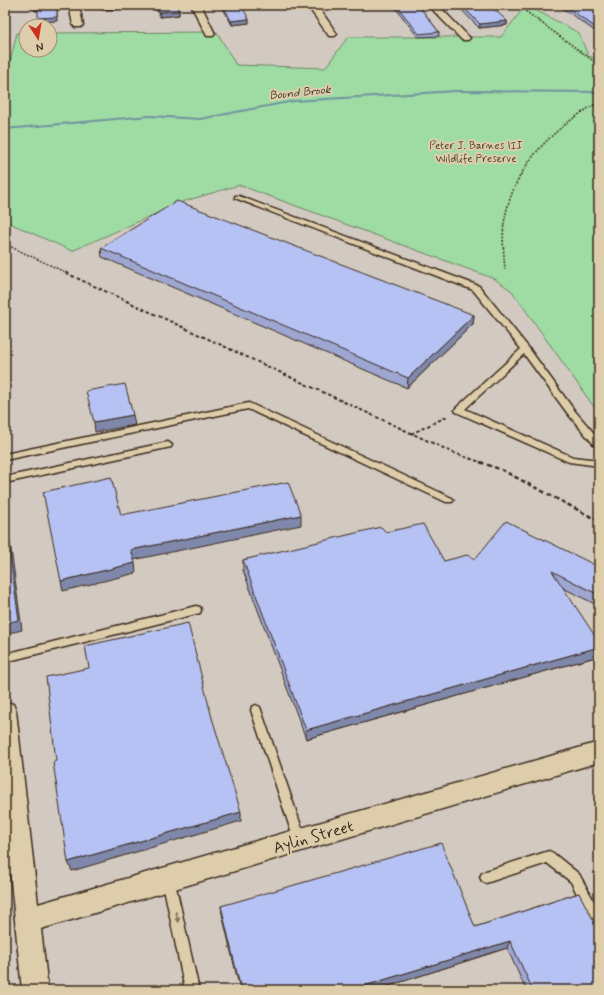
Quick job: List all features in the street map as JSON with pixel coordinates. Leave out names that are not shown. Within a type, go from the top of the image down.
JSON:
[{"type":"street","points":[[74,5],[78,25]]},
{"type":"street","points":[[196,5],[210,34]]},
{"type":"street","points":[[312,5],[332,34]]},
{"type":"street","points":[[433,5],[465,38]]},
{"type":"street","points":[[5,711],[35,990]]},
{"type":"street","name":"Aylin Street","points":[[27,920],[599,752]]},
{"type":"lane","points":[[237,197],[476,288],[525,349],[571,412],[599,445]]},
{"type":"lane","points":[[525,349],[459,410],[572,460],[599,463]]},
{"type":"lane","points":[[5,455],[248,406],[448,500]]},
{"type":"lane","points":[[5,480],[168,445]]},
{"type":"lane","points":[[5,658],[196,610]]},
{"type":"lane","points":[[256,710],[300,840]]},
{"type":"lane","points":[[486,877],[549,857],[575,878],[599,923]]},
{"type":"lane","points":[[168,878],[192,990]]},
{"type":"path","points":[[517,5],[599,66]]},
{"type":"path","points":[[506,270],[504,224],[517,180],[525,165],[538,149],[567,122],[585,109],[599,102]]},
{"type":"path","points":[[5,244],[411,434],[454,453],[502,470],[599,521]]},
{"type":"path","points":[[411,434],[459,410]]},
{"type":"green space","name":"Peter J. Barnes III Wildlife Preserve","points":[[526,5],[579,33],[588,56],[599,59],[599,414],[512,291],[495,279],[239,185],[182,202],[72,251],[5,221],[5,82],[17,33],[18,58],[58,58],[58,33],[217,32],[236,65],[325,68],[348,37],[501,37]]},
{"type":"building","points":[[34,5],[57,5],[57,17],[38,18],[38,6],[34,7]]},
{"type":"building","points":[[157,5],[176,5],[179,11],[159,12]]},
{"type":"building","points":[[223,5],[241,5],[249,19],[231,21]]},
{"type":"building","points":[[396,5],[418,5],[439,32],[419,34]]},
{"type":"building","points":[[461,5],[483,5],[486,8],[492,7],[507,21],[480,24]]},
{"type":"building","points":[[564,5],[599,5],[599,30]]},
{"type":"building","points":[[177,201],[474,315],[408,378],[101,248]]},
{"type":"building","points":[[125,384],[133,415],[94,422],[86,391]]},
{"type":"building","points":[[111,477],[121,515],[288,482],[301,515],[131,550],[135,563],[61,581],[43,492]]},
{"type":"building","points":[[5,521],[19,620],[5,623]]},
{"type":"building","points":[[506,521],[599,567],[599,595],[552,571],[599,642],[599,647],[306,730],[243,560],[381,527],[386,532],[423,524],[444,561],[467,555],[475,559]]},
{"type":"building","points":[[188,623],[212,718],[241,812],[68,862],[53,762],[56,761],[46,677],[89,668],[85,646]]},
{"type":"building","points":[[441,843],[475,927],[579,893],[599,931],[599,990],[533,990],[510,941],[364,986],[366,990],[241,990],[221,906]]},
{"type":"waterway","name":"Bound Brook","points":[[5,129],[149,116],[200,119],[294,101],[456,91],[599,92]]}]
